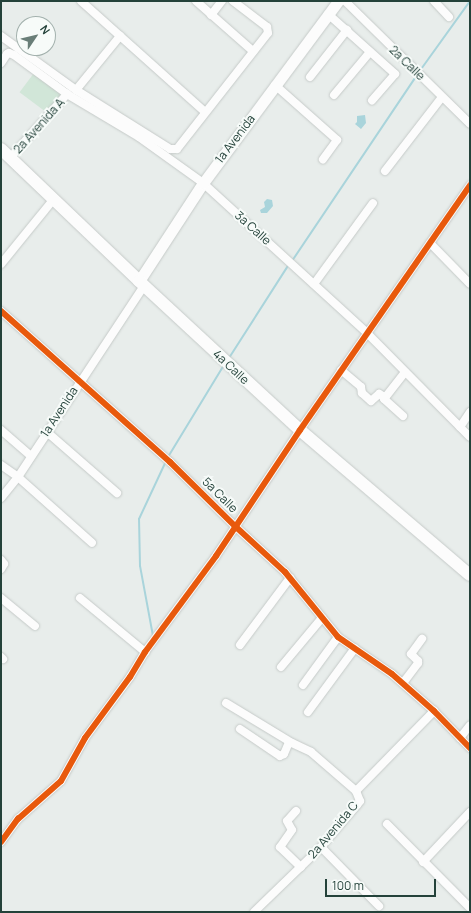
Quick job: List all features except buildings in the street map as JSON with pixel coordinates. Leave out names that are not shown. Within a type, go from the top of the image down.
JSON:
[{"type":"main road","name":"4a Calle","points":[[1,150],[141,284],[300,430],[470,575]]},
{"type":"street","points":[[81,1],[205,112]]},
{"type":"street","points":[[196,1],[253,51]]},
{"type":"street","points":[[211,15],[222,1]]},
{"type":"street","points":[[2,40],[76,90],[170,149],[177,149],[268,33],[268,29],[233,1]]},
{"type":"street","name":"1a Avenida","points":[[1,498],[18,477],[47,432],[203,183],[338,1]]},
{"type":"street","name":"2a Calle","points":[[344,1],[470,124]]},
{"type":"street","points":[[434,1],[449,17]]},
{"type":"street","points":[[328,14],[395,74],[372,100]]},
{"type":"street","points":[[310,78],[347,30]]},
{"type":"street","points":[[76,90],[120,36]]},
{"type":"street","points":[[334,95],[370,52]]},
{"type":"street","name":"3a Calle","points":[[1,63],[9,53],[68,94],[139,137],[203,183],[367,333],[470,437]]},
{"type":"street","points":[[275,85],[337,140],[323,159]]},
{"type":"street","name":"2a Avenida A","points":[[10,158],[68,94]]},
{"type":"street","points":[[385,171],[442,97]]},
{"type":"street","points":[[1,842],[18,819],[61,781],[85,738],[130,677],[145,652],[236,527],[341,370],[470,185]]},
{"type":"street","points":[[2,259],[53,200]]},
{"type":"street","points":[[314,284],[373,203]]},
{"type":"street","points":[[430,243],[470,284]]},
{"type":"street","name":"5a Calle","points":[[1,311],[167,459],[236,527],[285,572],[338,637],[403,683],[434,711],[470,748]]},
{"type":"street","points":[[341,370],[361,387],[362,393],[371,401],[379,394],[385,397],[384,399],[403,416]]},
{"type":"street","points":[[385,397],[405,372]]},
{"type":"street","points":[[460,427],[470,412]]},
{"type":"street","points":[[1,430],[31,456]]},
{"type":"street","points":[[47,432],[117,493]]},
{"type":"street","points":[[1,465],[18,477],[92,543]]},
{"type":"street","points":[[240,645],[290,578]]},
{"type":"street","points":[[1,598],[35,626]]},
{"type":"street","points":[[80,598],[145,652]]},
{"type":"street","points":[[281,667],[322,618]]},
{"type":"street","points":[[303,685],[338,637]]},
{"type":"street","points":[[403,683],[418,663],[416,658],[411,654],[422,639]]},
{"type":"street","points":[[308,712],[354,648]]},
{"type":"street","points":[[226,703],[289,742],[311,752],[356,791]]},
{"type":"street","name":"2a Avenida C","points":[[254,912],[322,847],[357,806],[360,801],[356,791],[434,711]]},
{"type":"street","points":[[460,738],[470,725]]},
{"type":"street","points":[[240,729],[280,756],[284,754],[289,742]]},
{"type":"street","points":[[296,811],[287,821],[292,830],[280,847],[301,867]]},
{"type":"street","points":[[423,862],[470,812]]},
{"type":"street","points":[[387,824],[468,908]]},
{"type":"street","points":[[322,847],[379,906]]},
{"type":"green space","points":[[34,73],[63,95],[48,114],[20,92]]},
{"type":"water","points":[[365,115],[366,123],[361,129],[355,124],[357,122],[357,116]]},
{"type":"water","points":[[267,199],[272,200],[273,206],[267,213],[261,213],[260,210],[265,207],[264,202]]},
{"type":"waterway","points":[[419,72],[470,1]]},
{"type":"waterway","points":[[292,261],[417,75]]},
{"type":"waterway","points":[[229,358],[289,264]]},
{"type":"waterway","points":[[168,457],[224,365]]},
{"type":"waterway","points":[[153,636],[140,566],[139,519],[166,461]]},
{"type":"cycle path","points":[[1,842],[18,819],[61,781],[85,738],[130,677],[145,652],[216,556],[300,430],[470,185]]},
{"type":"cycle path","points":[[1,311],[170,462],[236,527],[285,572],[338,637],[392,674],[434,711],[470,748]]}]
